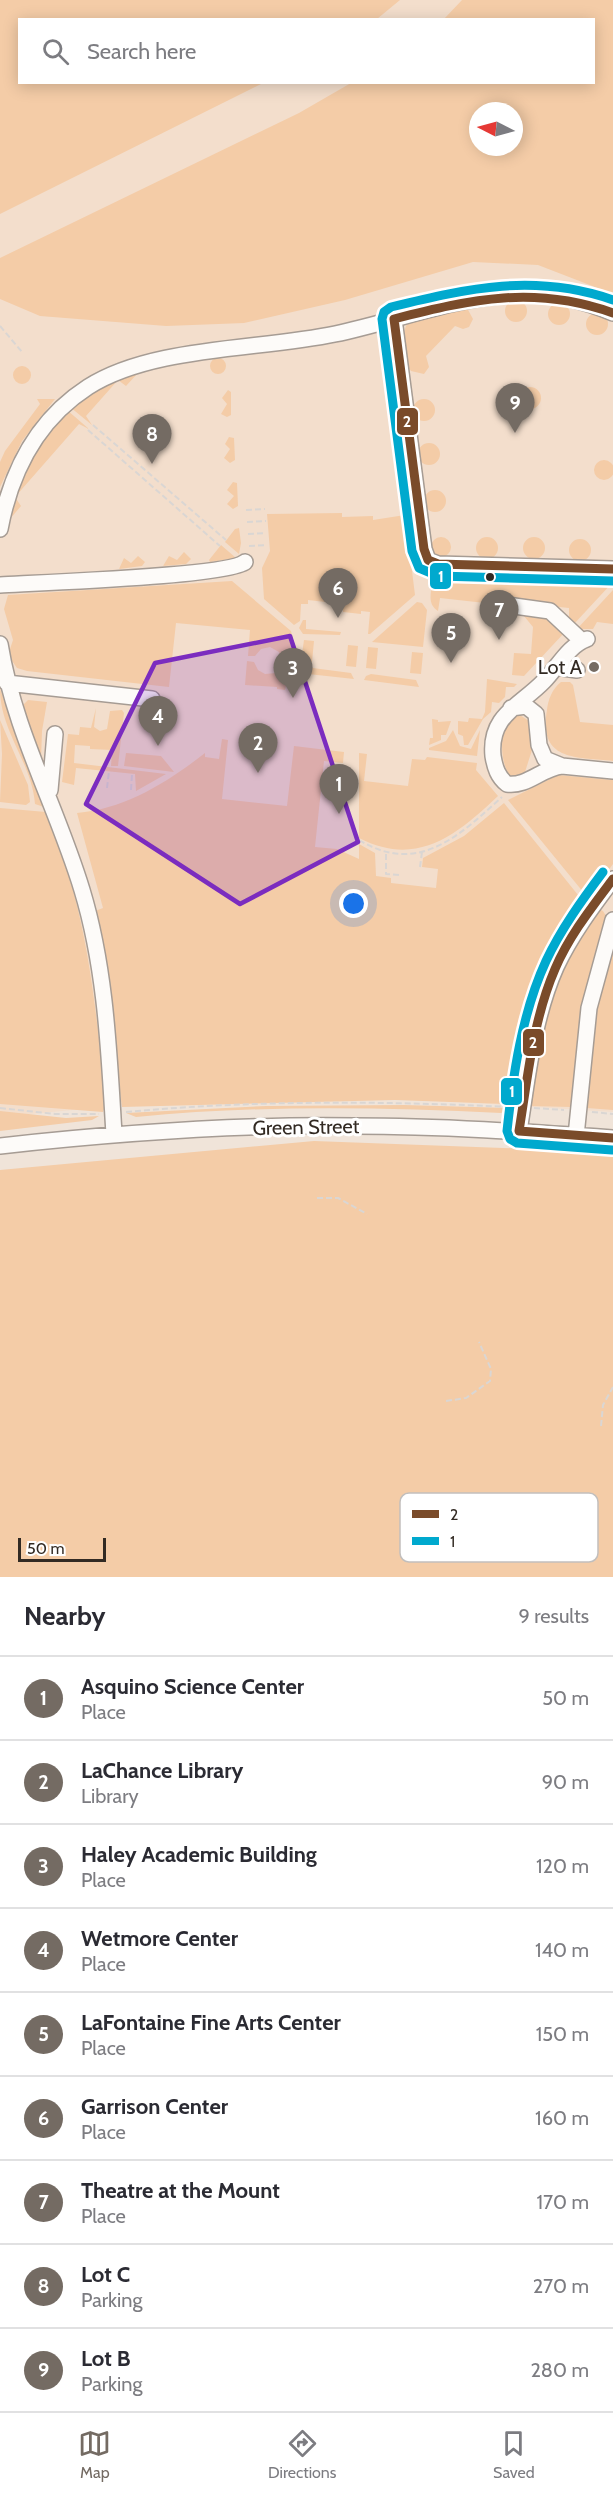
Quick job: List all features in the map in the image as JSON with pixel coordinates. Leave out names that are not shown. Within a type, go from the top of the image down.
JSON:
[{"type":"street","points":[[0,529],[12,481],[33,441],[64,405],[103,378],[147,362],[312,338],[477,298],[526,294],[572,299],[613,313]]},
{"type":"street","points":[[394,319],[424,549],[428,560],[438,564],[613,569]]},
{"type":"street","points":[[0,585],[206,572],[233,569],[245,562]]},
{"type":"street","points":[[500,604],[550,611],[584,640],[544,681],[511,708],[499,721],[495,734],[494,764],[507,784],[524,783],[542,770],[562,765]]},
{"type":"street","points":[[0,644],[7,683],[53,791],[90,922],[106,1017],[114,1134]]},
{"type":"street","points":[[556,668],[577,669]]},
{"type":"street","points":[[544,681],[536,698],[539,745],[544,759],[562,765],[613,771]]},
{"type":"street","points":[[7,683],[152,699]]},
{"type":"street","points":[[511,708],[526,706],[536,714]]},
{"type":"street","points":[[53,791],[56,734]]},
{"type":"street","points":[[524,783],[534,770],[539,745]]},
{"type":"street","points":[[519,1131],[534,1036],[549,986],[582,920],[613,879]]},
{"type":"street","points":[[576,1136],[589,1008],[613,920]]},
{"type":"street","name":"Green Street","points":[[0,1146],[114,1134],[326,1126],[519,1131],[613,1138]]},
{"type":"path","points":[[0,326],[22,352]]},
{"type":"path","points":[[93,424],[226,540]]},
{"type":"path","points":[[88,430],[220,546]]},
{"type":"path","points":[[246,510],[265,509]]},
{"type":"path","points":[[247,522],[266,521]]},
{"type":"path","points":[[248,534],[266,533]]},
{"type":"path","points":[[249,546],[267,545]]},
{"type":"path","points":[[107,788],[109,771]]},
{"type":"path","points":[[131,790],[132,774]]},
{"type":"path","points":[[359,840],[386,854],[410,855],[422,852],[441,846],[469,827],[502,797]]},
{"type":"path","points":[[420,867],[422,852]]},
{"type":"path","points":[[386,854],[386,874],[399,875]]},
{"type":"path","points":[[126,1112],[260,1104],[396,1102],[513,1107]]},
{"type":"path","points":[[0,1108],[55,1114],[102,1114]]},
{"type":"path","points":[[532,1108],[567,1111]]},
{"type":"path","points":[[589,1112],[613,1114]]},
{"type":"path","points":[[317,1198],[328,1197],[344,1200],[367,1214]]},
{"type":"path","points":[[446,1401],[466,1398],[490,1381],[491,1369],[479,1342]]},
{"type":"path","points":[[601,1425],[603,1405],[613,1386]]},
{"type":"highlighted area","points":[[290,636],[358,842],[240,904],[86,804],[155,663]]},
{"type":"shaded area","points":[[0,0],[613,0],[613,1112],[397,1098],[145,1103],[0,1117]]},
{"type":"shaded area","points":[[0,0],[400,0],[378,18],[18,18],[18,84],[261,84],[0,214]]},
{"type":"shaded area","points":[[462,0],[613,0],[613,294],[538,265],[473,262],[345,300],[244,323],[166,326],[40,316],[0,299],[0,258],[299,113],[349,84],[595,84],[595,18],[445,18]]},
{"type":"shaded area","points":[[516,300],[526,307],[527,311],[520,321],[516,322],[506,315],[505,311],[512,301]]},
{"type":"shaded area","points":[[559,303],[569,310],[570,314],[563,324],[559,325],[549,318],[548,314],[555,304]]},
{"type":"shaded area","points":[[467,308],[473,319],[469,327],[463,329],[455,326],[426,356],[429,367],[424,374],[411,371],[403,352],[404,331],[410,319]]},
{"type":"shaded area","points":[[597,313],[607,320],[608,324],[601,334],[597,335],[587,328],[586,324],[593,314]]},
{"type":"shaded area","points":[[218,358],[224,360],[226,366],[224,372],[218,374],[212,372],[210,366],[212,360]]},
{"type":"shaded area","points":[[18,366],[26,366],[31,371],[29,382],[18,384],[13,379],[13,371]]},
{"type":"shaded area","points":[[134,371],[137,374],[126,386],[118,380],[86,416],[92,425],[70,407],[103,384]]},
{"type":"shaded area","points":[[530,387],[538,390],[541,398],[538,406],[530,409],[522,406],[519,398],[522,390]]},
{"type":"shaded area","points":[[228,390],[231,392],[231,415],[227,417],[221,414],[227,404],[222,398]]},
{"type":"shaded area","points":[[37,399],[55,399],[22,441],[0,487],[0,462],[5,451],[40,404]]},
{"type":"shaded area","points":[[424,399],[432,402],[435,410],[432,418],[424,421],[416,418],[413,410],[416,402]]},
{"type":"shaded area","points":[[67,410],[89,429],[79,424],[15,497],[21,506],[10,519],[15,487],[21,473],[37,447]]},
{"type":"shaded area","points":[[229,437],[234,438],[235,460],[230,463],[224,458],[230,449],[225,444]]},
{"type":"shaded area","points":[[429,443],[439,450],[440,454],[433,464],[429,465],[419,458],[418,454],[425,444]]},
{"type":"shaded area","points":[[600,460],[608,460],[614,466],[614,474],[608,480],[600,480],[594,474],[594,466]]},
{"type":"shaded area","points":[[233,482],[237,483],[238,506],[233,509],[227,504],[234,496],[227,490]]},
{"type":"shaded area","points":[[435,490],[443,493],[446,501],[443,509],[435,512],[427,509],[424,501],[427,493]]},
{"type":"shaded area","points":[[342,513],[342,517],[373,516],[373,520],[405,515],[415,595],[370,634],[368,634],[370,612],[361,611],[361,614],[343,612],[343,604],[308,600],[308,604],[301,604],[300,621],[294,625],[264,599],[262,568],[270,551],[267,514]]},
{"type":"shaded area","points":[[239,528],[241,543],[239,554],[225,542],[235,529]]},
{"type":"shaded area","points":[[437,537],[445,537],[451,543],[451,551],[445,557],[437,557],[431,551],[431,543]]},
{"type":"shaded area","points":[[487,537],[495,540],[498,548],[495,556],[487,559],[479,556],[476,548],[479,540]]},
{"type":"shaded area","points":[[534,537],[544,544],[545,548],[538,558],[534,559],[524,552],[523,548],[530,538]]},
{"type":"shaded area","points":[[580,539],[588,542],[591,550],[588,558],[580,561],[572,558],[569,550],[572,542]]},
{"type":"shaded area","points":[[221,545],[236,558],[210,562],[209,560]]},
{"type":"shaded area","points":[[184,552],[191,559],[186,564],[163,566],[169,556],[177,560]]},
{"type":"shaded area","points":[[138,556],[145,562],[142,566],[119,569],[124,558],[131,563]]},
{"type":"shaded area","points":[[456,578],[485,578],[485,583],[517,583],[518,579],[522,579],[523,584],[538,584],[539,579],[609,580],[612,583],[574,624],[569,620],[569,608],[494,600],[494,604],[440,598],[438,611],[431,602],[431,591],[441,583]]},
{"type":"shaded area","points":[[232,581],[291,631],[293,639],[291,659],[282,660],[279,652],[270,647],[261,649],[255,656],[248,656],[250,630],[176,623],[169,687],[27,671],[17,668],[8,655],[13,640],[4,609],[8,595]]},
{"type":"shaded area","points":[[613,590],[613,624],[597,622],[593,629],[577,629]]},
{"type":"shaded area","points":[[417,602],[422,603],[427,610],[423,647],[372,642]]},
{"type":"shaded area","points":[[519,610],[546,615],[565,632],[524,676],[512,675],[514,653],[531,654],[533,627]]},
{"type":"shaded area","points":[[303,620],[306,620],[306,629],[341,632],[340,635],[303,634],[299,628]]},
{"type":"shaded area","points":[[304,640],[314,641],[312,662],[301,661]]},
{"type":"shaded area","points":[[348,645],[358,646],[356,667],[346,666]]},
{"type":"shaded area","points":[[368,647],[378,648],[376,669],[366,668]]},
{"type":"shaded area","points":[[412,652],[423,653],[421,674],[410,673]]},
{"type":"shaded area","points":[[247,661],[254,662],[258,670],[265,674],[276,673],[282,664],[290,666],[285,690],[277,689],[277,687],[245,685]]},
{"type":"shaded area","points":[[305,667],[351,673],[354,679],[299,673]]},
{"type":"shaded area","points":[[371,674],[416,680],[419,687],[364,680]]},
{"type":"shaded area","points":[[487,679],[517,684],[514,687],[506,687],[505,697],[499,703],[492,702],[491,712],[483,719],[468,745],[464,745],[463,736],[458,734],[458,721],[468,722],[469,718],[482,719],[485,712]]},
{"type":"shaded area","points":[[561,682],[570,682],[573,685],[580,722],[613,725],[613,761],[573,757],[562,753],[548,739],[546,727],[548,702],[553,691]]},
{"type":"shaded area","points":[[0,689],[44,807],[35,804],[33,789],[5,719]]},
{"type":"shaded area","points":[[28,700],[47,702],[42,731],[41,760],[22,706]]},
{"type":"shaded area","points":[[96,708],[94,727],[100,731],[107,729],[110,711],[122,710],[124,713],[118,766],[111,766],[112,750],[90,749],[90,746],[75,745],[74,763],[166,774],[136,791],[135,774],[76,768],[74,785],[62,782],[68,734],[79,735],[80,727],[91,728]]},
{"type":"shaded area","points":[[520,715],[529,721],[532,750],[525,772],[516,778],[510,776],[506,770],[502,742],[507,724]]},
{"type":"shaded area","points":[[432,719],[438,722],[451,721],[446,735],[441,735],[441,740],[429,745],[430,738],[433,738]]},
{"type":"shaded area","points":[[0,720],[28,785],[30,802],[26,805],[0,802],[2,754]]},
{"type":"shaded area","points":[[453,730],[460,746],[471,749],[480,730],[477,756],[429,750],[446,741]]},
{"type":"shaded area","points":[[222,739],[228,740],[222,799],[287,806],[294,746],[344,752],[343,763],[324,761],[315,847],[337,849],[359,859],[359,844],[375,853],[376,876],[391,878],[391,883],[436,888],[438,869],[422,867],[423,858],[464,836],[504,803],[578,895],[577,905],[549,952],[530,999],[510,1102],[506,1104],[395,1100],[122,1107],[95,911],[103,908],[77,813],[129,800],[161,784],[205,753],[205,757],[219,759]]},
{"type":"shaded area","points":[[126,753],[161,756],[174,772],[124,766]]},
{"type":"shaded area","points":[[359,753],[367,754],[364,781],[408,786],[412,759],[425,760],[427,757],[477,763],[476,770],[498,796],[467,823],[435,843],[399,850],[380,846],[359,838]]},
{"type":"shaded area","points":[[558,775],[613,780],[613,864],[588,898],[508,800]]},
{"type":"shaded area","points":[[0,808],[46,812],[67,870],[80,916],[90,969],[106,1103],[103,1112],[0,1104]]},
{"type":"shaded area","points":[[597,908],[606,916],[584,1003],[571,1107],[530,1106],[529,1101],[551,989]]},
{"type":"shaded area","points":[[613,929],[613,1110],[587,1108],[584,1102],[596,998]]},
{"type":"shaded area","points":[[404,1105],[512,1108],[501,1113],[318,1108],[227,1110],[136,1117],[126,1113],[266,1106]]},
{"type":"shaded area","points":[[0,1111],[66,1118],[99,1116],[92,1120],[0,1131]]},
{"type":"shaded area","points":[[314,1141],[587,1151],[587,1146],[613,1149],[613,1577],[0,1577],[0,1170]]},
{"type":"transit line","name":"1","points":[[613,300],[556,287],[502,286],[448,294],[391,307],[384,312],[382,319],[412,551],[419,568],[438,576],[613,581]]},
{"type":"transit line","name":"2","points":[[613,313],[584,304],[530,297],[477,301],[394,319],[424,549],[428,560],[438,564],[613,569]]},
{"type":"transit line","name":"1","points":[[603,872],[565,926],[538,981],[520,1044],[507,1131],[510,1139],[517,1143],[612,1150]]},
{"type":"transit line","name":"2","points":[[613,879],[581,922],[555,969],[541,1008],[532,1048],[519,1131],[613,1138]]},
{"type":"place","name":"Lot B","points":[[515,433]]},
{"type":"place","name":"Lot C","points":[[152,464]]},
{"type":"place","name":"Garrison Center","points":[[338,618]]},
{"type":"place","name":"Theatre at the Mount","points":[[499,640]]},
{"type":"place","name":"LaFontaine Fine Arts Center","points":[[451,663]]},
{"type":"place","name":"Lot A","points":[[594,667]]},
{"type":"place","name":"Haley Academic Building","points":[[293,698]]},
{"type":"place","name":"Wetmore Center","points":[[158,746]]},
{"type":"place","name":"LaChance Library","points":[[258,773]]},
{"type":"place","name":"Asquino Science Center","points":[[339,814]]}]
